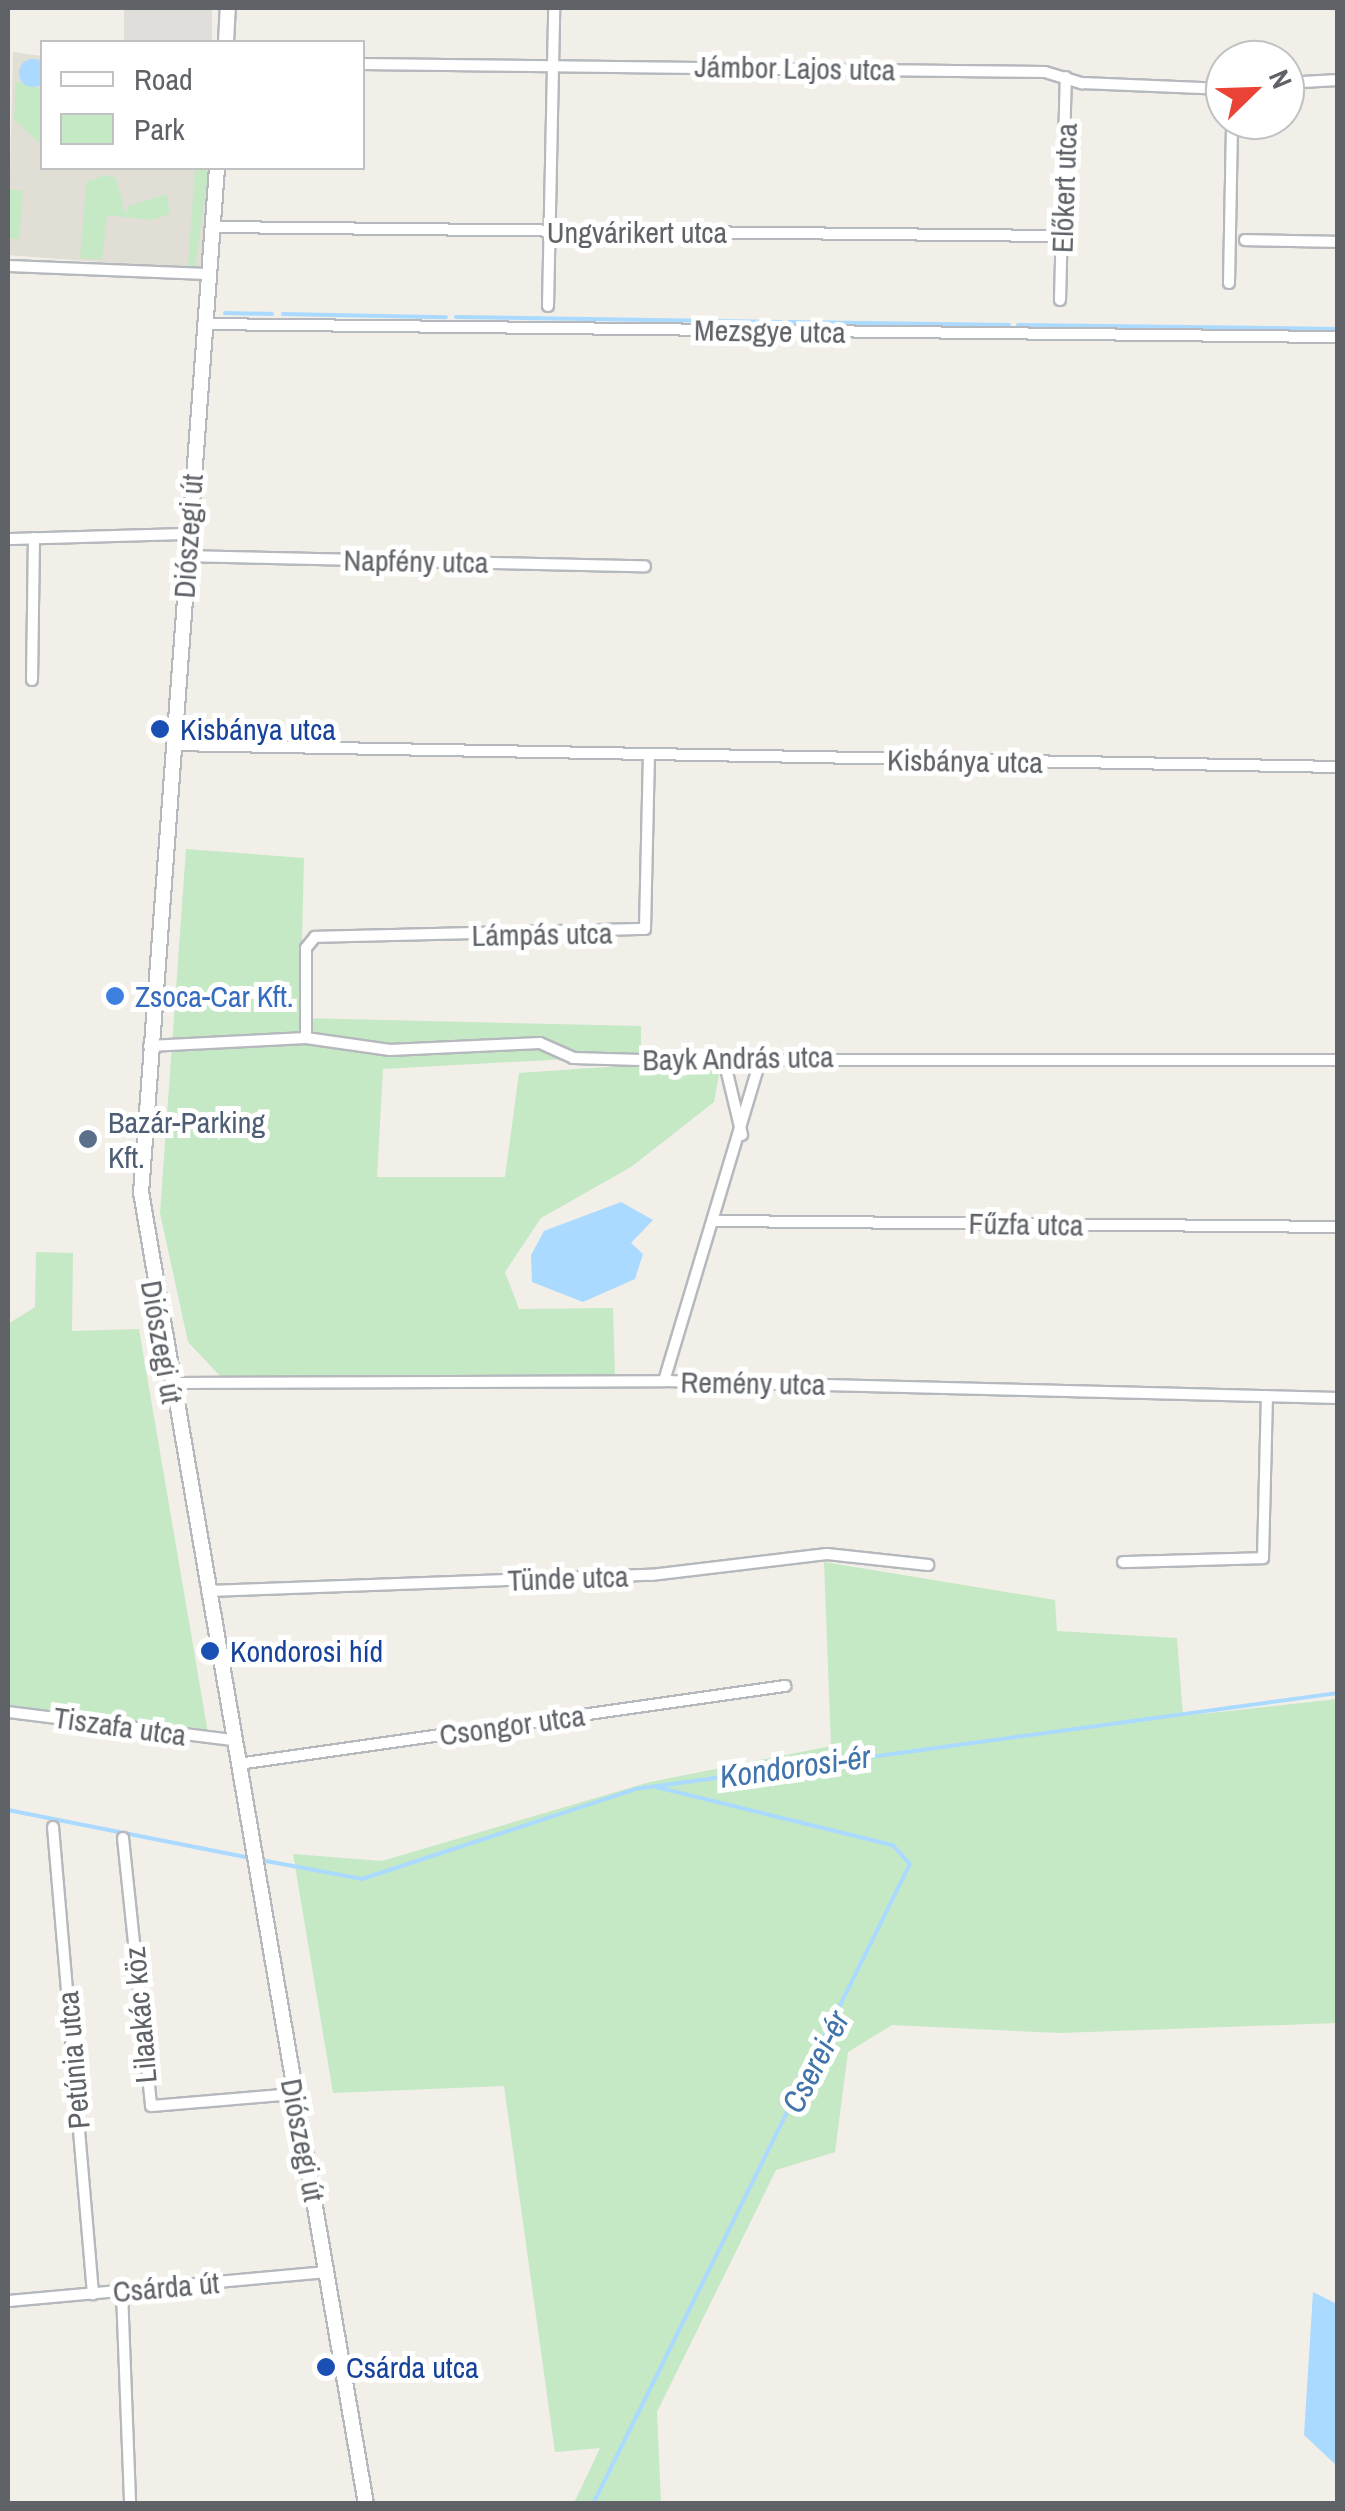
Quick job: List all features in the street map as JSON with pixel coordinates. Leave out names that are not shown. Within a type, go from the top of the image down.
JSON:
[{"type":"main road","points":[[226,40],[228,8]]},
{"type":"main road","name":"Diószegi út","points":[[216,170],[140,1192],[169,1382],[366,2504]]},
{"type":"street","points":[[548,306],[554,8]]},
{"type":"street","name":"Jámbor Lajos utca","points":[[365,64],[1066,77],[1205,87]]},
{"type":"street","name":"Előkert utca","points":[[1060,300],[1066,77]]},
{"type":"street","points":[[1305,82],[1338,80]]},
{"type":"street","points":[[1228,283],[1232,140]]},
{"type":"street","name":"Ungvárikert utca","points":[[212,227],[1062,236]]},
{"type":"street","points":[[1245,240],[1338,242]]},
{"type":"street","points":[[8,266],[208,274]]},
{"type":"street","name":"Mezsgye utca","points":[[203,324],[1338,337]]},
{"type":"street","points":[[8,538],[188,534]]},
{"type":"street","points":[[32,680],[34,538]]},
{"type":"street","name":"Napfény utca","points":[[186,556],[645,566]]},
{"type":"street","name":"Kisbánya utca","points":[[172,745],[1338,767]]},
{"type":"street","name":"Lámpás utca","points":[[306,1038],[306,948],[322,936],[640,932],[649,754]]},
{"type":"street","name":"Bayk András utca","points":[[148,1046],[306,1038],[390,1050],[540,1043],[573,1058],[724,1060],[762,1054],[1338,1060]]},
{"type":"street","points":[[664,1381],[742,1134],[762,1054]]},
{"type":"street","points":[[724,1060],[742,1134]]},
{"type":"street","name":"Fűzfa utca","points":[[715,1221],[1338,1228]]},
{"type":"street","name":"Remény utca","points":[[169,1382],[664,1381],[1338,1398]]},
{"type":"street","points":[[1123,1562],[1263,1558],[1267,1396]]},
{"type":"street","name":"Tünde utca","points":[[206,1591],[650,1575],[827,1554],[928,1565]]},
{"type":"street","name":"Csongor utca","points":[[238,1764],[786,1686]]},
{"type":"street","name":"Tiszafa utca","points":[[8,1712],[233,1740]]},
{"type":"street","name":"Petúnia utca","points":[[53,1827],[93,2294]]},
{"type":"street","name":"Lilaakác köz","points":[[123,1838],[151,2106],[294,2094]]},
{"type":"street","name":"Csárda út","points":[[8,2301],[324,2272]]},
{"type":"street","points":[[122,2292],[130,2504]]},
{"type":"shaded area","points":[[124,8],[212,8],[212,40],[124,40]]},
{"type":"shaded area","points":[[13,52],[40,56],[40,170],[212,170],[204,270],[8,255]]},
{"type":"green space","points":[[16,81],[40,88],[40,144],[14,119]]},
{"type":"green space","points":[[195,170],[209,170],[195,268],[188,265]]},
{"type":"green space","points":[[106,175],[116,178],[126,215],[128,206],[167,194],[170,214],[152,220],[107,215],[102,260],[80,258],[86,182]]},
{"type":"green space","points":[[8,189],[23,191],[19,239],[8,238]]},
{"type":"green space","points":[[186,849],[304,858],[300,1018],[641,1026],[641,1055],[383,1069],[377,1177],[505,1177],[519,1073],[722,1059],[714,1102],[631,1167],[541,1218],[505,1272],[519,1309],[613,1308],[615,1378],[222,1378],[188,1342],[160,1213]]},
{"type":"green space","points":[[36,1252],[73,1253],[72,1331],[139,1329],[208,1733],[8,1710],[8,1324],[35,1307]]},
{"type":"green space","points":[[824,1562],[1055,1600],[1057,1631],[1177,1638],[1183,1716],[1337,1699],[1337,2023],[1060,2033],[892,2025],[848,2052],[835,2152],[776,2170],[657,2412],[661,2503],[574,2503],[600,2448],[555,2452],[504,2086],[333,2093],[293,1854],[382,1861],[650,1782],[831,1746]]},
{"type":"water","points":[[27,60],[39,60],[40,85],[27,86],[20,79],[20,67]]},
{"type":"water","points":[[621,1202],[653,1220],[631,1243],[643,1254],[635,1279],[583,1302],[532,1282],[531,1255],[544,1231]]},
{"type":"water","points":[[1313,2292],[1337,2304],[1337,2466],[1304,2435]]},
{"type":"waterway","points":[[225,313],[272,314]]},
{"type":"waterway","points":[[283,314],[446,317]]},
{"type":"waterway","points":[[456,317],[781,322]]},
{"type":"waterway","points":[[789,322],[1009,325]]},
{"type":"waterway","points":[[1018,325],[1338,329]]},
{"type":"waterway","name":"Kondorosi-ér","points":[[266,1861],[362,1879],[635,1789],[1338,1693]]},
{"type":"waterway","name":"Cserei-ér","points":[[593,2504],[910,1864],[892,1845],[655,1787]]},
{"type":"waterway","name":"Kondorosi-ér","points":[[8,1810],[245,1857]]},
{"type":"place","name":"Kisbánya utca","points":[[160,729]]},
{"type":"place","name":"Zsoca-Car Kft.","points":[[115,996]]},
{"type":"place","name":"Bazár-Parking Kft.","points":[[88,1139]]},
{"type":"place","name":"Kondorosi híd","points":[[210,1651]]},
{"type":"place","name":"Csárda utca","points":[[326,2367]]}]
